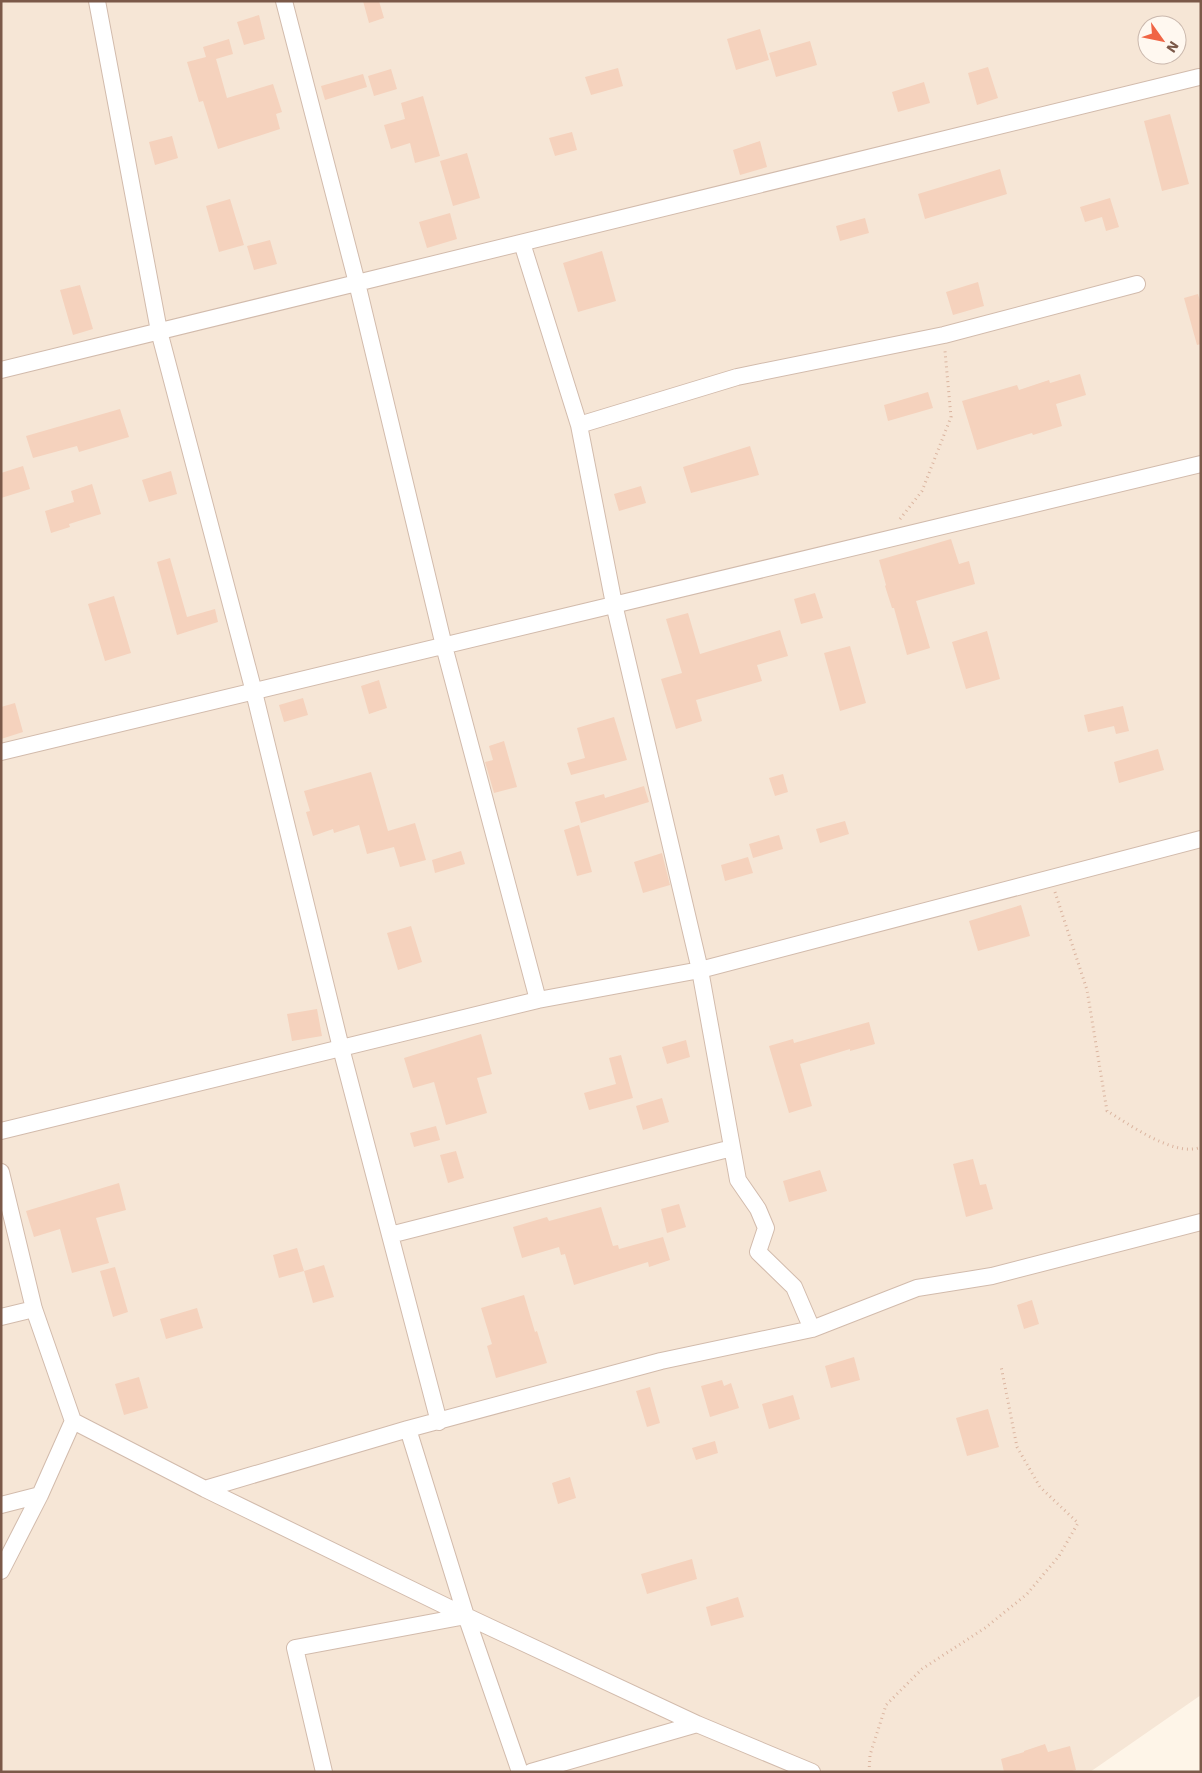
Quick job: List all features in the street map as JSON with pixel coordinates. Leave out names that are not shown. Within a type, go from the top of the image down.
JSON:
[{"type":"street","points":[[97,1],[159,331],[254,692],[341,1048],[439,1422]]},
{"type":"street","points":[[284,1],[358,283],[444,646],[538,1000]]},
{"type":"street","points":[[1,370],[1199,77]]},
{"type":"street","points":[[522,243],[579,425],[614,604],[700,970],[738,1180],[758,1210],[766,1228],[758,1252],[794,1288],[812,1328]]},
{"type":"street","points":[[579,425],[737,377],[944,335],[1137,284]]},
{"type":"street","points":[[1,752],[1201,464]]},
{"type":"street","points":[[1,1131],[538,1000],[700,970],[1201,840]]},
{"type":"street","points":[[390,1234],[732,1148]]},
{"type":"street","points":[[1,1172],[34,1309],[73,1421],[40,1495],[1,1571]]},
{"type":"street","points":[[205,1489],[408,1429],[661,1361],[812,1328],[917,1288],[992,1276],[1201,1222]]},
{"type":"street","points":[[1,1317],[34,1309]]},
{"type":"street","points":[[73,1421],[205,1489],[466,1616],[697,1724],[812,1772]]},
{"type":"street","points":[[408,1429],[466,1616],[520,1772]]},
{"type":"street","points":[[1,1505],[40,1495]]},
{"type":"street","points":[[324,1772],[295,1648],[466,1616]]},
{"type":"street","points":[[531,1772],[697,1724]]},
{"type":"path","points":[[884,539],[922,491],[951,417],[944,335]]},
{"type":"path","points":[[1051,879],[1086,990],[1107,1111],[1160,1143],[1194,1150],[1201,1147]]},
{"type":"path","points":[[869,1772],[870,1755],[886,1705],[922,1669],[984,1628],[1027,1594],[1059,1556],[1078,1523],[1040,1487],[1017,1447],[1000,1366]]},
{"type":"shaded area","points":[[1,1],[1201,1],[1201,1695],[1090,1772],[1,1772]]},
{"type":"building","points":[[363,1],[379,1],[384,18],[369,23]]},
{"type":"building","points":[[259,15],[265,39],[244,45],[237,22]]},
{"type":"building","points":[[760,29],[769,60],[736,70],[727,39]]},
{"type":"building","points":[[229,39],[233,54],[216,59],[227,98],[273,84],[282,112],[276,114],[280,129],[218,149],[203,101],[199,102],[187,62],[206,57],[203,47]]},
{"type":"building","points":[[810,41],[817,65],[776,77],[769,53]]},
{"type":"building","points":[[988,67],[998,98],[977,105],[968,73]]},
{"type":"building","points":[[618,68],[623,86],[591,95],[585,77]]},
{"type":"building","points":[[391,69],[397,89],[374,96],[368,76]]},
{"type":"building","points":[[363,74],[367,87],[325,100],[321,86]]},
{"type":"building","points":[[924,82],[930,103],[898,112],[892,92]]},
{"type":"building","points":[[423,96],[440,156],[415,163],[410,143],[391,149],[384,125],[405,119],[401,103]]},
{"type":"building","points":[[1170,114],[1189,184],[1162,191],[1144,121]]},
{"type":"building","points":[[572,132],[577,150],[555,156],[549,138]]},
{"type":"building","points":[[172,136],[178,158],[155,165],[149,142]]},
{"type":"building","points":[[760,141],[767,167],[740,175],[733,150]]},
{"type":"building","points":[[467,153],[480,198],[453,206],[440,161]]},
{"type":"building","points":[[1000,169],[1007,194],[925,219],[918,194]]},
{"type":"building","points":[[1110,198],[1119,227],[1106,231],[1102,217],[1085,222],[1080,207]]},
{"type":"building","points":[[230,199],[244,245],[219,252],[206,206]]},
{"type":"building","points":[[450,213],[457,239],[427,248],[419,222]]},
{"type":"building","points":[[865,218],[869,233],[840,241],[836,226]]},
{"type":"building","points":[[270,240],[277,264],[254,270],[247,246]]},
{"type":"building","points":[[602,251],[616,301],[578,312],[563,263]]},
{"type":"building","points":[[978,282],[984,306],[953,315],[946,292]]},
{"type":"building","points":[[80,285],[93,329],[73,335],[60,290]]},
{"type":"building","points":[[1198,294],[1201,304],[1201,344],[1197,345],[1184,298]]},
{"type":"building","points":[[1080,374],[1086,395],[1056,404],[1062,426],[977,450],[962,401],[1017,385],[1019,390],[1049,380],[1050,383]]},
{"type":"building","points":[[928,392],[933,408],[888,421],[884,405]]},
{"type":"building","points":[[120,409],[129,437],[79,452],[77,446],[33,458],[26,436]]},
{"type":"building","points":[[750,446],[759,475],[691,493],[683,467]]},
{"type":"building","points":[[23,466],[30,489],[1,498],[1,473]]},
{"type":"building","points":[[171,471],[177,494],[149,502],[142,480]]},
{"type":"building","points":[[92,484],[101,514],[69,524],[70,527],[51,533],[45,511],[74,502],[71,491]]},
{"type":"building","points":[[641,486],[646,503],[619,511],[614,494]]},
{"type":"building","points":[[951,539],[959,564],[969,561],[975,584],[916,601],[930,648],[907,655],[894,608],[892,608],[885,586],[879,560]]},
{"type":"building","points":[[170,558],[187,617],[215,609],[218,622],[177,635],[157,562]]},
{"type":"building","points":[[815,593],[823,618],[801,624],[794,599]]},
{"type":"building","points":[[114,596],[131,653],[105,661],[88,604]]},
{"type":"building","points":[[688,613],[700,654],[780,630],[788,656],[757,665],[762,681],[696,700],[702,721],[676,729],[661,679],[682,673],[666,619]]},
{"type":"building","points":[[987,631],[1000,679],[966,689],[952,642]]},
{"type":"building","points":[[850,646],[866,703],[840,711],[824,653]]},
{"type":"building","points":[[379,680],[387,708],[369,714],[361,686]]},
{"type":"building","points":[[303,698],[308,715],[284,722],[279,705]]},
{"type":"building","points":[[15,703],[23,732],[1,739],[1,707]]},
{"type":"building","points":[[1123,706],[1129,731],[1116,734],[1114,726],[1088,732],[1084,715]]},
{"type":"building","points":[[614,717],[627,760],[571,775],[567,763],[585,758],[577,728]]},
{"type":"building","points":[[504,741],[517,787],[494,793],[485,762],[493,760],[489,746]]},
{"type":"building","points":[[1158,749],[1164,770],[1119,783],[1114,762]]},
{"type":"building","points":[[371,772],[388,831],[415,823],[426,860],[400,867],[394,847],[367,854],[359,825],[334,833],[333,829],[313,836],[306,812],[310,811],[304,791]]},
{"type":"building","points":[[783,774],[788,792],[775,796],[769,778]]},
{"type":"building","points":[[644,786],[649,802],[581,823],[575,802],[604,794],[605,798]]},
{"type":"building","points":[[845,821],[849,834],[820,843],[816,829]]},
{"type":"building","points":[[579,825],[592,872],[577,876],[564,830]]},
{"type":"building","points":[[779,835],[783,849],[753,858],[749,844]]},
{"type":"building","points":[[461,851],[465,864],[435,873],[432,860]]},
{"type":"building","points":[[662,853],[670,885],[643,893],[634,862]]},
{"type":"building","points":[[748,857],[753,873],[725,881],[721,865]]},
{"type":"building","points":[[1021,905],[1030,936],[978,951],[969,921]]},
{"type":"building","points":[[411,926],[422,962],[398,970],[387,933]]},
{"type":"building","points":[[317,1009],[322,1036],[292,1041],[287,1014]]},
{"type":"building","points":[[869,1022],[875,1044],[850,1051],[850,1049],[800,1064],[812,1106],[789,1113],[769,1046],[793,1039],[794,1043]]},
{"type":"building","points":[[481,1034],[492,1074],[477,1078],[487,1113],[446,1125],[434,1082],[413,1088],[404,1058]]},
{"type":"building","points":[[686,1040],[690,1057],[667,1064],[662,1047]]},
{"type":"building","points":[[621,1055],[633,1098],[589,1110],[584,1093],[616,1084],[609,1058]]},
{"type":"building","points":[[662,1098],[669,1122],[643,1130],[636,1106]]},
{"type":"building","points":[[436,1126],[440,1140],[414,1147],[410,1133]]},
{"type":"building","points":[[456,1151],[464,1178],[448,1183],[440,1155]]},
{"type":"building","points":[[973,1159],[980,1185],[986,1184],[993,1209],[966,1217],[953,1164]]},
{"type":"building","points":[[820,1170],[827,1191],[789,1202],[783,1181]]},
{"type":"building","points":[[119,1183],[126,1210],[96,1218],[109,1263],[72,1273],[60,1229],[34,1237],[26,1211]]},
{"type":"building","points":[[679,1204],[686,1227],[667,1233],[661,1209]]},
{"type":"building","points":[[601,1207],[613,1246],[618,1245],[619,1249],[663,1237],[670,1260],[649,1267],[648,1262],[574,1285],[565,1254],[561,1255],[559,1247],[522,1258],[513,1227],[547,1217],[549,1221]]},
{"type":"building","points":[[297,1248],[304,1271],[279,1278],[273,1255]]},
{"type":"building","points":[[324,1265],[334,1297],[313,1303],[304,1271]]},
{"type":"building","points":[[115,1267],[128,1312],[113,1317],[100,1271]]},
{"type":"building","points":[[524,1295],[547,1363],[496,1378],[487,1346],[492,1344],[481,1308]]},
{"type":"building","points":[[1032,1300],[1039,1324],[1024,1329],[1017,1305]]},
{"type":"building","points":[[197,1308],[203,1328],[166,1339],[160,1319]]},
{"type":"building","points":[[854,1357],[860,1380],[831,1388],[825,1366]]},
{"type":"building","points":[[139,1377],[148,1408],[124,1415],[115,1384]]},
{"type":"building","points":[[722,1380],[724,1386],[731,1383],[739,1408],[710,1417],[701,1386]]},
{"type":"building","points":[[650,1387],[660,1423],[647,1427],[636,1391]]},
{"type":"building","points":[[793,1395],[800,1419],[769,1429],[762,1404]]},
{"type":"building","points":[[988,1409],[999,1447],[967,1456],[956,1418]]},
{"type":"building","points":[[715,1441],[718,1453],[696,1460],[692,1448]]},
{"type":"building","points":[[570,1477],[576,1498],[558,1504],[552,1483]]},
{"type":"building","points":[[692,1559],[697,1579],[647,1594],[641,1574]]},
{"type":"building","points":[[738,1597],[744,1617],[711,1626],[706,1607]]},
{"type":"building","points":[[1045,1744],[1048,1752],[1070,1746],[1076,1770],[1068,1772],[1004,1772],[1001,1759]]}]
